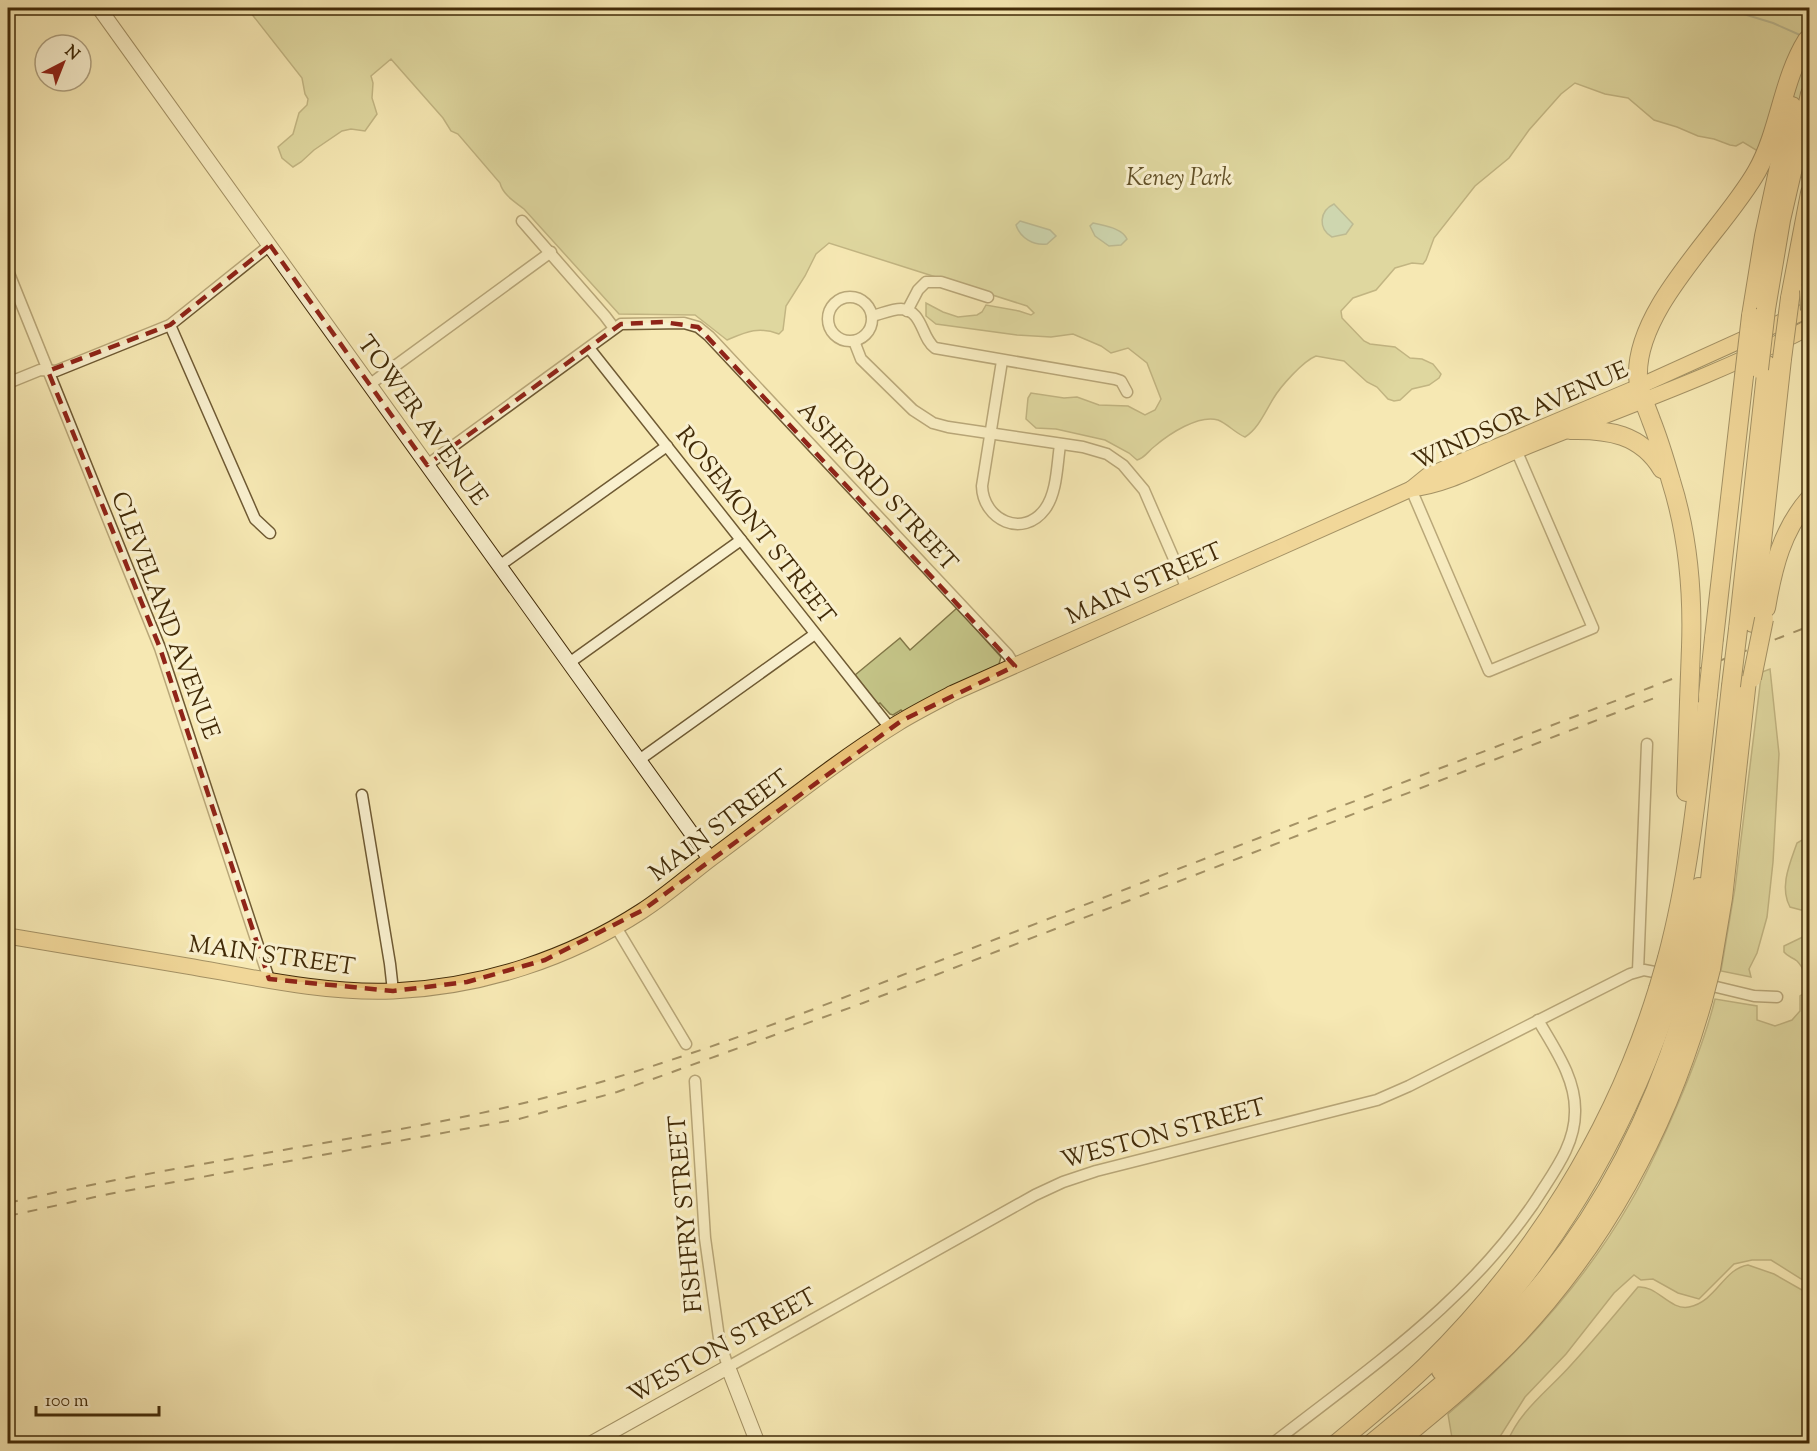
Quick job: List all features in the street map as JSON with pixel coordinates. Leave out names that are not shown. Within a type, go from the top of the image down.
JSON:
[{"type":"highway","points":[[1689,856],[1686,805],[1691,647],[1689,569],[1686,541],[1676,495],[1642,394],[1639,362],[1649,328],[1674,286],[1758,169],[1808,34]]},
{"type":"highway","points":[[1771,307],[1770,200],[1796,70]]},
{"type":"highway","points":[[1371,1443],[1489,1342],[1531,1297],[1570,1247],[1608,1188],[1643,1122],[1667,1065],[1680,994],[1707,906],[1740,628],[1763,367],[1781,220],[1809,94]]},
{"type":"highway","points":[[1689,963],[1680,907],[1689,856],[1732,686],[1740,628],[1763,367],[1771,307],[1809,128]]},
{"type":"highway","points":[[1771,307],[1809,194]]},
{"type":"highway","points":[[1809,290],[1809,309]]},
{"type":"highway","points":[[1568,423],[1625,435],[1637,442],[1656,459],[1676,495]]},
{"type":"highway","points":[[1740,628],[1791,524],[1809,498]]},
{"type":"highway","points":[[1359,1443],[1403,1407],[1463,1348],[1503,1304],[1547,1246],[1583,1192],[1621,1120],[1680,994],[1689,963],[1723,898],[1744,703],[1732,686]]},
{"type":"highway","points":[[1336,1443],[1393,1396],[1437,1354],[1484,1304],[1527,1249],[1575,1177],[1600,1132],[1635,1052],[1680,994]]},
{"type":"highway","points":[[1395,1443],[1458,1391],[1507,1346],[1545,1304],[1587,1248],[1625,1190],[1655,1131],[1678,1076],[1680,994]]},
{"type":"main road","name":"TOWER AVENUE","points":[[99,8],[710,859]]},
{"type":"main road","name":"WINDSOR AVENUE","points":[[1642,394],[1809,309]]},
{"type":"main road","name":"WINDSOR AVENUE","points":[[1411,489],[1427,476],[1490,455],[1809,327]]},
{"type":"main road","name":"MAIN STREET","points":[[8,936],[339,989],[393,991],[444,986],[508,973],[575,948],[616,927],[660,898],[825,773],[890,728],[953,693],[1411,489]]},
{"type":"main road","name":"WESTON STREET","points":[[590,1443],[728,1367]]},
{"type":"main road","name":"FISHFRY STREET","points":[[728,1367],[758,1443]]},
{"type":"street","points":[[427,465],[614,328],[551,252],[522,222]]},
{"type":"street","points":[[8,383],[40,370],[56,371],[170,325],[270,245]]},
{"type":"street","points":[[369,385],[551,252]]},
{"type":"street","name":"CLEVELAND AVENUE","points":[[8,271],[160,648],[269,979]]},
{"type":"street","points":[[907,311],[918,290],[926,282],[941,282],[988,297]]},
{"type":"street","points":[[846,297],[854,297],[867,305],[872,316],[869,331],[865,336],[854,341],[839,338],[829,327],[828,319],[833,305],[846,297]]},
{"type":"street","points":[[872,316],[901,309],[918,319],[929,344],[935,348],[1115,379],[1121,381],[1127,392]]},
{"type":"street","name":"ASHFORD STREET","points":[[614,328],[626,323],[684,323],[698,327],[709,336],[953,596],[1015,666]]},
{"type":"street","points":[[170,325],[255,519],[270,533]]},
{"type":"street","points":[[854,341],[861,359],[922,417],[933,423],[948,428],[1083,447],[1107,454],[1123,465],[1146,493],[1187,589]]},
{"type":"street","name":"ROSEMONT STREET","points":[[589,348],[890,728]]},
{"type":"street","points":[[1002,361],[982,486],[984,500],[996,517],[1016,524],[1034,520],[1049,503],[1052,495],[1060,445]]},
{"type":"street","points":[[1411,489],[1490,671],[1593,628],[1514,445]]},
{"type":"street","points":[[499,566],[666,446]]},
{"type":"street","points":[[569,663],[741,540]]},
{"type":"street","points":[[639,760],[815,634]]},
{"type":"street","points":[[1647,744],[1638,971],[1654,971],[1754,996],[1777,997]]},
{"type":"street","points":[[362,795],[393,991]]},
{"type":"street","points":[[616,927],[686,1044]]},
{"type":"street","name":"WESTON STREET","points":[[728,1367],[1035,1195],[1063,1182],[1096,1171],[1384,1098],[1638,971]]},
{"type":"street","points":[[1272,1443],[1447,1305],[1504,1245],[1547,1183],[1570,1140],[1574,1126],[1575,1106],[1568,1076],[1538,1020]]},
{"type":"street","name":"FISHFRY STREET","points":[[695,1081],[705,1238],[719,1338],[728,1367]]},
{"type":"highlighted area","points":[[270,245],[427,465],[621,324],[663,322],[698,327],[1015,666],[901,721],[643,910],[545,960],[467,982],[393,991],[269,979],[160,648],[48,371],[170,325]]},
{"type":"green space","name":"Keney Park","points":[[247,8],[1809,8],[1809,182],[1743,142],[1736,146],[1698,136],[1654,120],[1628,98],[1605,94],[1575,83],[1561,94],[1529,130],[1509,158],[1475,186],[1434,238],[1423,264],[1412,263],[1395,268],[1376,290],[1353,298],[1341,311],[1342,318],[1364,341],[1370,344],[1395,347],[1410,358],[1422,359],[1433,364],[1441,374],[1439,378],[1429,385],[1412,389],[1400,400],[1394,401],[1388,399],[1377,387],[1367,382],[1344,361],[1316,356],[1286,381],[1257,425],[1245,437],[1218,420],[1202,420],[1176,431],[1137,460],[1105,440],[1056,429],[1036,428],[1026,419],[1028,398],[1031,393],[1064,398],[1077,397],[1099,405],[1128,406],[1145,415],[1155,410],[1161,399],[1147,363],[1128,348],[1111,353],[1073,334],[1051,337],[1017,335],[936,324],[926,316],[926,303],[958,317],[977,315],[986,305],[1031,315],[1034,313],[1027,306],[829,243],[816,254],[786,306],[783,330],[779,334],[758,330],[727,340],[695,315],[619,314],[524,209],[507,195],[500,183],[458,134],[451,131],[443,118],[391,59],[371,76],[372,98],[377,114],[365,131],[351,129],[342,131],[293,167],[282,158],[278,147],[293,134],[299,113],[307,105],[308,99],[302,78]]},
{"type":"green space","points":[[957,608],[1001,657],[999,664],[903,712],[901,710],[893,715],[890,714],[880,703],[878,704],[855,675],[900,638],[910,650]]},
{"type":"green space","points":[[1770,669],[1779,754],[1773,862],[1767,917],[1757,953],[1749,969],[1751,977],[1721,971],[1735,888],[1762,672]]},
{"type":"green space","points":[[1809,836],[1809,909],[1801,910],[1790,907],[1785,891],[1789,867],[1797,843]]},
{"type":"green space","points":[[1809,934],[1809,990],[1802,968],[1797,961],[1784,952],[1784,946]]},
{"type":"green space","points":[[1809,990],[1809,1284],[1771,1260],[1752,1260],[1734,1264],[1699,1299],[1678,1293],[1653,1279],[1641,1280],[1634,1275],[1614,1293],[1566,1354],[1525,1397],[1496,1443],[1467,1443],[1452,1438],[1448,1414],[1500,1367],[1549,1315],[1593,1260],[1631,1201],[1683,1093],[1703,1040],[1715,999],[1757,1006],[1757,1020],[1775,1026],[1792,1020],[1800,1011],[1800,996]]},
{"type":"green space","points":[[1748,1265],[1774,1274],[1809,1294],[1809,1443],[1507,1443],[1512,1431],[1535,1401],[1580,1356],[1638,1287],[1645,1287],[1676,1305],[1689,1307],[1707,1298],[1732,1272]]},
{"type":"shaded area","points":[[1334,204],[1353,224],[1346,234],[1332,237],[1324,229],[1322,220],[1325,211]]},
{"type":"shaded area","points":[[1020,221],[1050,230],[1056,236],[1047,244],[1033,242],[1018,230],[1016,225]]},
{"type":"shaded area","points":[[1093,223],[1117,230],[1127,239],[1121,245],[1109,246],[1095,236],[1090,226]]},
{"type":"waterway","points":[[1724,8],[1773,23],[1800,35]]},
{"type":"railway","points":[[8,1203],[123,1179],[472,1115],[602,1082],[730,1040],[814,1009],[1810,626]]},
{"type":"railway","points":[[8,1216],[109,1194],[519,1119],[617,1092],[863,1003],[1657,697]]}]
